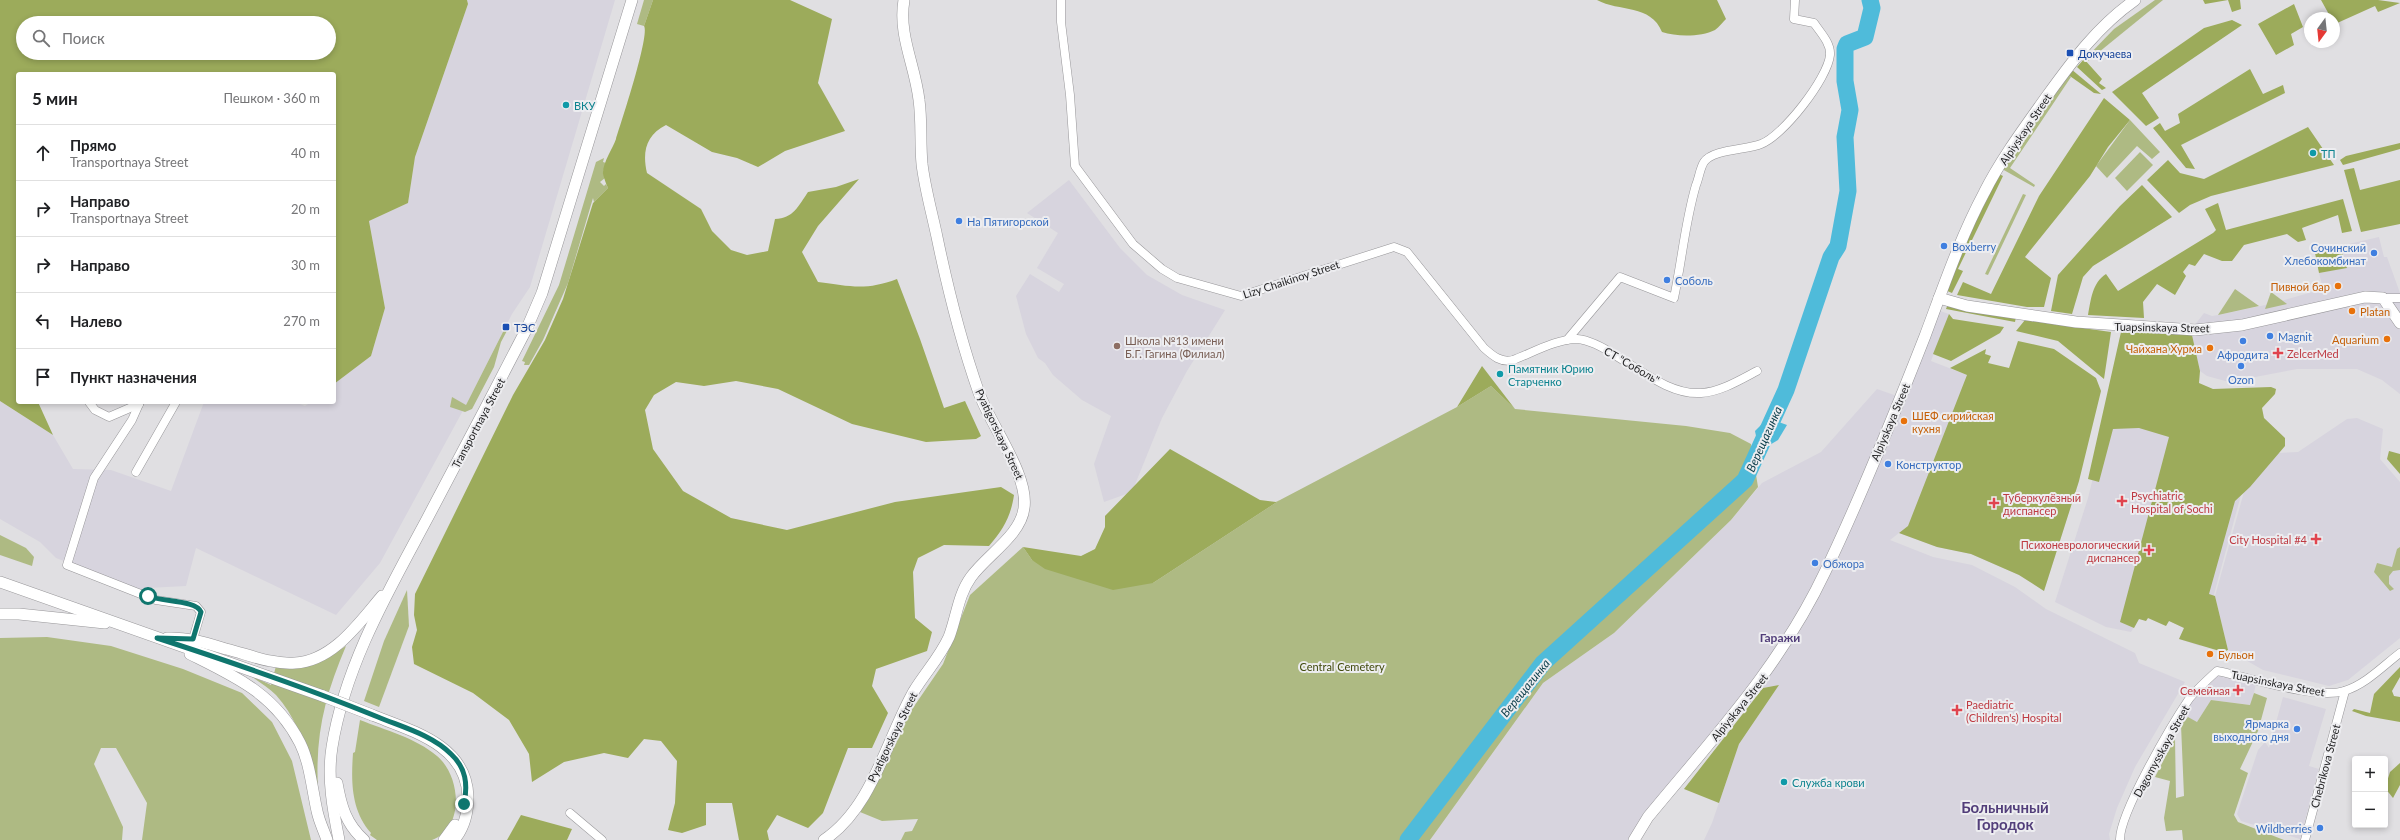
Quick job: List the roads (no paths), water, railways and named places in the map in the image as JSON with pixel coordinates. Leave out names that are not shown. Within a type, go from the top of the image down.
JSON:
[{"type":"street","name":"Transportnaya Street","points":[[339,840],[331,785],[332,748],[337,721],[351,678],[370,629],[392,584],[524,335],[542,293],[632,0]]},
{"type":"street","name":"Pyatigorskaya Street","points":[[824,840],[851,816],[864,793],[908,702],[944,646],[954,620],[962,590],[985,560],[1014,532],[1021,521],[1024,508],[1024,489],[980,395],[947,286],[922,163],[920,101],[902,28],[901,15],[904,0]]},
{"type":"street","name":"Lizy Chaikinoy Street","points":[[1061,0],[1061,22],[1070,95],[1073,162],[1077,171],[1114,221],[1148,258],[1177,278],[1241,296],[1386,248],[1400,248],[1407,252],[1484,348],[1492,355],[1507,362]]},
{"type":"street","points":[[1567,340],[1620,277],[1674,298],[1686,219],[1705,162],[1713,155],[1761,144],[1770,140],[1785,127],[1817,85],[1826,69],[1830,54],[1827,41],[1814,23],[1794,19],[1796,0]]},
{"type":"street","name":"Alpiyskaya Street","points":[[1634,840],[1648,817],[1756,687],[1790,638],[1825,573],[1849,521],[1960,245],[1984,192],[2033,116],[2086,44],[2108,21],[2135,0]]},
{"type":"street","name":"Tuapsinskaya Street","points":[[1939,298],[1966,306],[2076,322],[2195,330],[2242,325],[2365,297],[2400,298]]},
{"type":"street","points":[[2383,298],[2400,324]]},
{"type":"street","name":"СТ \"Соболь\"","points":[[1507,362],[1567,340],[1577,339],[1593,343],[1658,381],[1690,392],[1701,393],[1714,390],[1757,371]]},
{"type":"street","points":[[90,404],[95,410],[109,417],[137,404]]},
{"type":"street","points":[[139,404],[132,420],[94,478],[67,565],[156,600],[196,606],[201,612],[193,639]]},
{"type":"street","points":[[136,472],[175,404]]},
{"type":"street","points":[[0,582],[157,638],[244,666],[372,715],[441,746],[459,764],[468,787],[466,816],[462,828],[454,840]]},
{"type":"street","points":[[157,638],[193,639],[274,661],[294,664],[310,661],[324,655],[346,636],[392,584]]},
{"type":"street","points":[[0,614],[19,614],[120,624]]},
{"type":"street","points":[[157,638],[248,684],[268,699],[282,716],[300,743],[317,814],[327,840]]},
{"type":"street","name":"Tuapsinskaya Street","points":[[2217,671],[2315,693],[2345,691],[2358,685],[2400,653]]},
{"type":"street","name":"Dagomysskaya Street","points":[[2120,840],[2120,833],[2130,807],[2171,729],[2190,698],[2217,671]]},
{"type":"street","name":"Chebrikova Street","points":[[2305,840],[2345,691]]},
{"type":"street","points":[[332,748],[344,812],[356,832],[364,840]]},
{"type":"street","points":[[444,840],[460,816],[468,787]]},
{"type":"street","points":[[570,813],[602,840]]},
{"type":"water","points":[[1768,418],[1787,425],[1778,440],[1768,446],[1757,441],[1755,431]]},
{"type":"waterway","name":"Верещагинка","points":[[1408,840],[1543,663],[1745,480],[1786,390],[1831,257],[1838,246],[1848,191],[1845,137],[1850,110],[1845,81],[1845,49],[1847,44],[1865,37],[1872,8],[1870,0]]},
{"type":"place","name":"Докучаева","points":[[2070,53]]},
{"type":"place","name":"ВКУ","points":[[566,105]]},
{"type":"place","name":"ТП","points":[[2313,153]]},
{"type":"place","name":"На Пятигорской","points":[[959,221]]},
{"type":"place","name":"Boxberry","points":[[1944,246]]},
{"type":"place","name":"Сочинский Хлебокомбинат","points":[[2374,253]]},
{"type":"place","name":"Соболь","points":[[1667,280]]},
{"type":"place","name":"Пивной бар","points":[[2338,286]]},
{"type":"place","name":"Platan","points":[[2352,311]]},
{"type":"place","name":"ТЭС","points":[[506,327]]},
{"type":"place","name":"Magnit","points":[[2270,336]]},
{"type":"place","name":"Aquarium","points":[[2387,339]]},
{"type":"place","name":"Афродита","points":[[2243,341]]},
{"type":"place","name":"Школа №13 имени Б.Г. Гагина (Филиал)","points":[[1117,346]]},
{"type":"place","name":"Чайхана Хурма","points":[[2210,348]]},
{"type":"place","name":"ZelcerMed","points":[[2278,353]]},
{"type":"place","name":"Ozon","points":[[2241,366]]},
{"type":"place","name":"Памятник Юрию Старченко","points":[[1500,374]]},
{"type":"place","name":"ШЕФ сирийская кухня","points":[[1904,421]]},
{"type":"place","name":"Конструктор","points":[[1888,464]]},
{"type":"place","name":"Psychiatric Hospital of Sochi","points":[[2122,501]]},
{"type":"place","name":"Туберкулёзный диспансер","points":[[1994,503]]},
{"type":"place","name":"City Hospital #4","points":[[2316,539]]},
{"type":"place","name":"Психоневрологический диспансер","points":[[2149,550]]},
{"type":"place","name":"Обжора","points":[[1815,563]]},
{"type":"place","name":"Бульон","points":[[2210,654]]},
{"type":"place","name":"Семейная","points":[[2238,690]]},
{"type":"place","name":"Paediatric (Children's) Hospital","points":[[1957,710]]},
{"type":"place","name":"Ярмарка выходного дня","points":[[2297,729]]},
{"type":"place","name":"Служба крови","points":[[1784,782]]},
{"type":"place","name":"Wildberries","points":[[2320,828]]},
{"type":"district","name":"Гаражи","points":[[1780,637]]},
{"type":"district","name":"Больничный Городок","points":[[2005,816]]},
{"type":"park label","name":"Central Cemetery","points":[[1342,666]]}]
